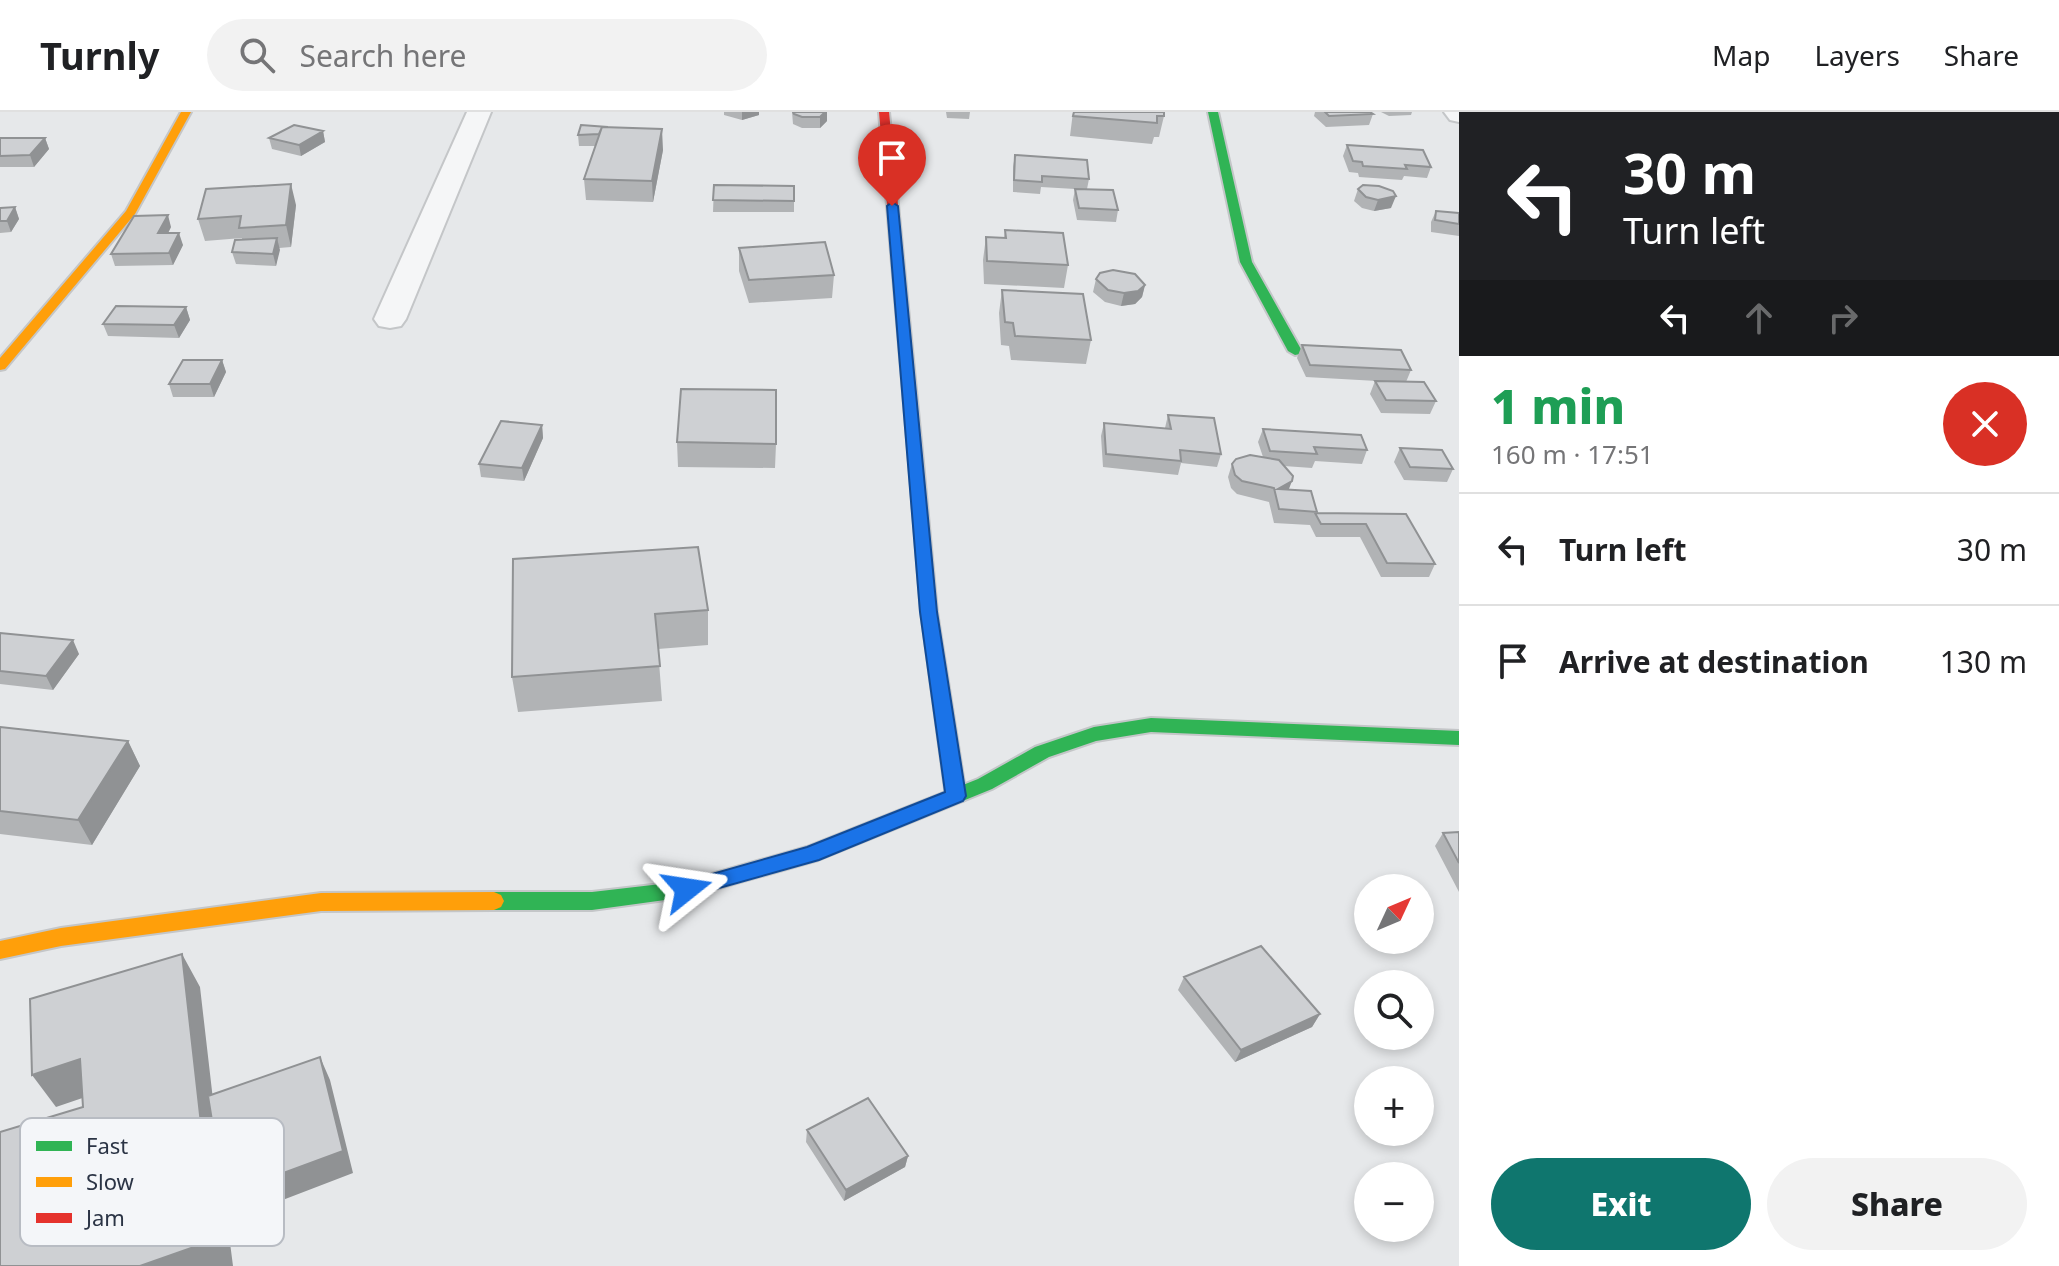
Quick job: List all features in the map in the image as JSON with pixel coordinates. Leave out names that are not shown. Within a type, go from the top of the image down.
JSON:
[{"type":"street","points":[[0,366],[131,212],[186,112]]},
{"type":"street","points":[[390,319],[479,112]]},
{"type":"street","points":[[884,112],[929,612],[956,796]]},
{"type":"street","points":[[1213,112],[1246,262],[1295,351]]},
{"type":"street","points":[[0,950],[133,926],[321,902],[592,901],[687,889],[811,854],[985,784],[1042,752],[1094,734],[1151,725],[1459,738]]},
{"type":"building","points":[[793,112],[825,112],[820,117],[802,117]]},
{"type":"building","points":[[1074,112],[1164,112],[1164,116],[1157,116],[1157,123],[1073,116]]},
{"type":"building","points":[[1325,112],[1370,112],[1373,114],[1329,116]]},
{"type":"building","points":[[294,125],[323,131],[299,145],[269,138]]},
{"type":"building","points":[[581,125],[608,127],[602,127],[599,134],[578,135]]},
{"type":"building","points":[[602,127],[662,129],[652,181],[584,179]]},
{"type":"building","points":[[0,138],[45,138],[30,155],[0,156]]},
{"type":"building","points":[[1347,145],[1423,150],[1431,167],[1363,166],[1362,162],[1353,161]]},
{"type":"building","points":[[1015,155],[1087,160],[1089,179],[1042,176],[1042,182],[1014,180]]},
{"type":"building","points":[[291,184],[286,225],[239,228],[241,216],[198,219],[206,189]]},
{"type":"building","points":[[714,185],[794,186],[794,201],[713,200]]},
{"type":"building","points":[[1363,185],[1379,186],[1393,191],[1396,196],[1378,200],[1366,197],[1358,189]]},
{"type":"building","points":[[1075,189],[1113,190],[1118,210],[1079,208]]},
{"type":"building","points":[[15,207],[7,221],[0,221],[0,208]]},
{"type":"building","points":[[1436,211],[1459,213],[1459,224],[1435,220]]},
{"type":"building","points":[[168,215],[158,233],[179,233],[169,253],[111,254],[134,216]]},
{"type":"building","points":[[1005,230],[1063,233],[1068,265],[987,261],[986,237],[1006,238]]},
{"type":"building","points":[[277,238],[273,254],[232,252],[235,240]]},
{"type":"building","points":[[825,242],[834,275],[749,280],[739,248]]},
{"type":"building","points":[[1113,270],[1135,274],[1145,285],[1138,291],[1124,293],[1108,290],[1096,279],[1100,273]]},
{"type":"building","points":[[1002,290],[1083,294],[1091,340],[1015,336],[1013,323],[1005,322]]},
{"type":"building","points":[[116,306],[186,307],[174,325],[103,324]]},
{"type":"building","points":[[1302,345],[1401,350],[1411,370],[1310,365]]},
{"type":"building","points":[[183,360],[222,360],[210,384],[169,384]]},
{"type":"building","points":[[1375,381],[1424,382],[1436,401],[1386,400]]},
{"type":"building","points":[[681,389],[776,390],[776,444],[677,442]]},
{"type":"building","points":[[1168,415],[1214,418],[1221,454],[1180,450],[1181,461],[1106,454],[1104,423],[1171,429]]},
{"type":"building","points":[[501,421],[542,425],[522,468],[479,464]]},
{"type":"building","points":[[1263,429],[1361,435],[1367,450],[1314,447],[1317,454],[1270,451]]},
{"type":"building","points":[[1400,448],[1442,450],[1453,469],[1410,467]]},
{"type":"building","points":[[1250,455],[1279,460],[1293,476],[1292,481],[1278,489],[1311,491],[1317,512],[1279,509],[1274,488],[1242,481],[1235,475],[1232,464],[1236,459]]},
{"type":"building","points":[[1315,513],[1406,514],[1435,564],[1387,563],[1366,524],[1321,524]]},
{"type":"building","points":[[698,547],[708,610],[655,614],[660,666],[512,677],[513,559]]},
{"type":"building","points":[[0,633],[73,640],[46,676],[0,671]]},
{"type":"building","points":[[0,727],[128,741],[78,820],[0,811]]},
{"type":"building","points":[[1459,832],[1459,863],[1443,833]]},
{"type":"building","points":[[1261,946],[1320,1014],[1241,1050],[1184,977]]},
{"type":"building","points":[[182,954],[200,1118],[46,1118],[83,1107],[80,1059],[32,1075],[30,999]]},
{"type":"building","points":[[320,1057],[343,1151],[284,1173],[284,1118],[212,1118],[208,1096]]},
{"type":"building","points":[[868,1098],[908,1156],[846,1190],[807,1130]]},
{"type":"building","points":[[20,1126],[20,1246],[197,1246],[140,1266],[0,1266],[0,1132]]},
{"type":"traffic: fast","points":[[1213,112],[1246,262],[1295,351]]},
{"type":"traffic: fast","points":[[494,901],[592,901],[687,889],[811,854],[985,784],[1042,752],[1094,734],[1151,725],[1459,738]]},
{"type":"traffic: slow","points":[[0,366],[131,212],[186,112]]},
{"type":"traffic: slow","points":[[916,462],[929,612],[956,796]]},
{"type":"traffic: slow","points":[[0,950],[61,937],[321,902],[494,901]]},
{"type":"traffic: jam","points":[[884,112],[916,462]]},
{"type":"route","points":[[687,889],[811,854],[956,796],[929,612],[892,206]]}]
